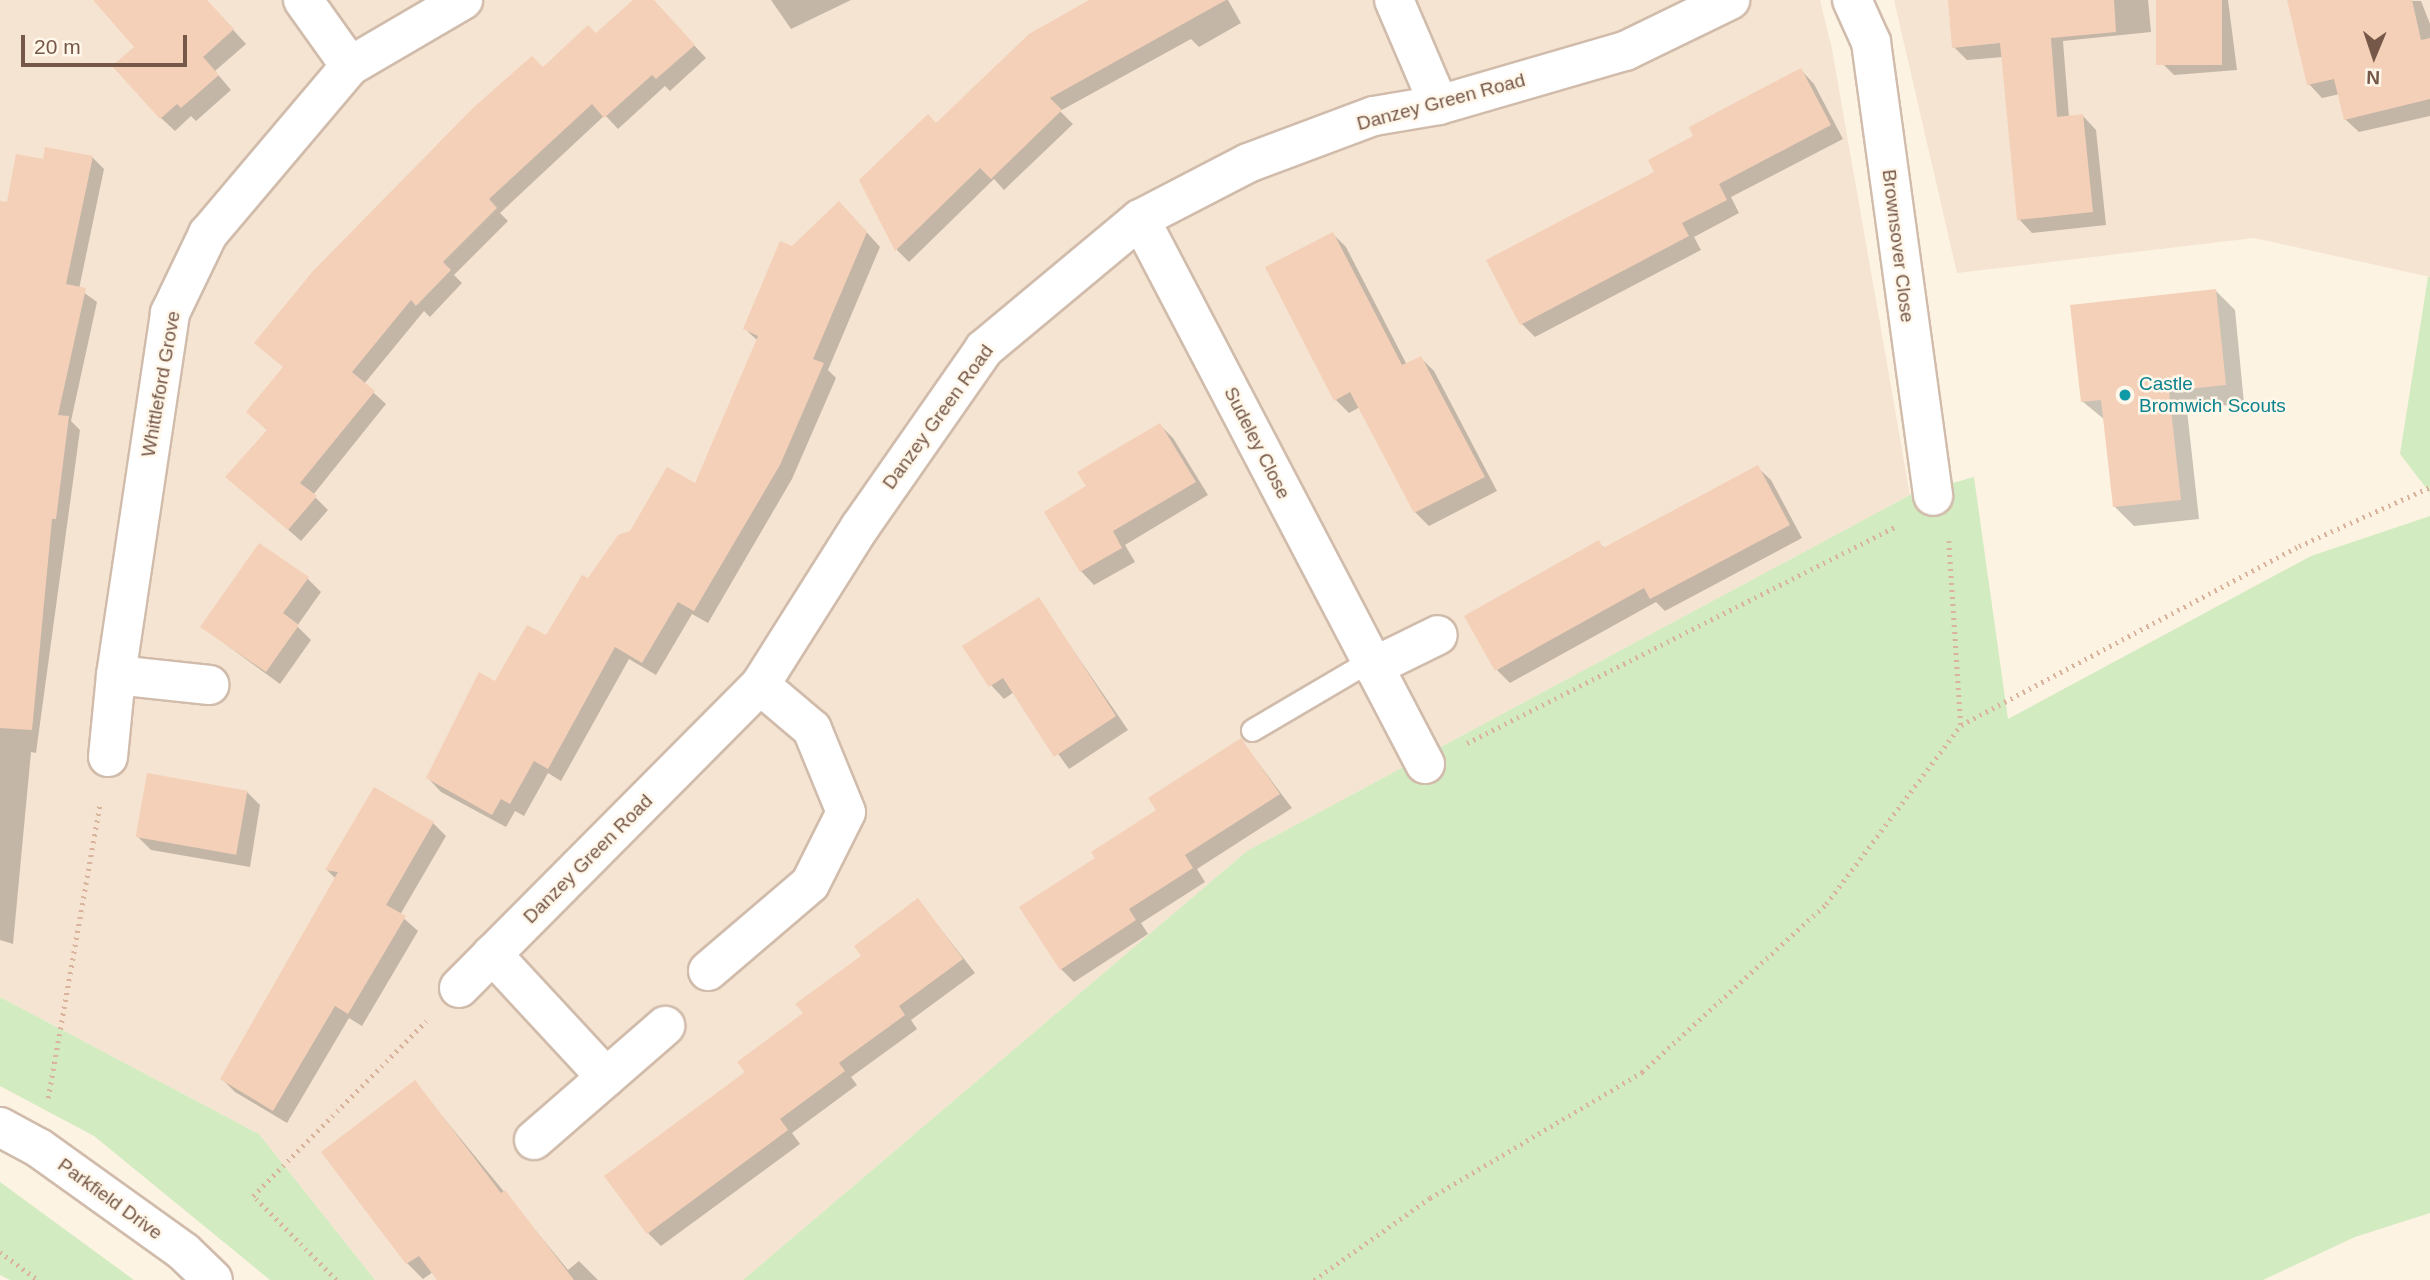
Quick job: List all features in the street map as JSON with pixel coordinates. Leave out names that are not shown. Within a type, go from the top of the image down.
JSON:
[{"type":"street","points":[[303,0],[350,66]]},
{"type":"street","name":"Whittleford Grove","points":[[108,757],[116,675],[170,313],[208,234],[350,66],[463,0]]},
{"type":"street","points":[[1394,0],[1439,105]]},
{"type":"street","name":"Danzey Green Road","points":[[459,988],[760,685],[860,527],[984,349],[1140,219],[1260,159],[1374,116],[1439,105],[1625,51],[1730,0]]},
{"type":"street","name":"Brownsover Close","points":[[1852,0],[1871,42],[1933,496]]},
{"type":"street","name":"Sudeley Close","points":[[1140,219],[1425,764]]},
{"type":"street","points":[[1371,664],[1438,635]]},
{"type":"street","points":[[116,675],[209,685]]},
{"type":"street","points":[[708,971],[810,884],[846,812],[812,729],[760,685]]},
{"type":"street","points":[[492,954],[606,1077]]},
{"type":"street","points":[[534,1140],[665,1026]]},
{"type":"street","name":"Parkfield Drive","points":[[0,1127],[39,1148],[184,1252],[213,1280]]},
{"type":"lane","points":[[1252,730],[1371,664]]},
{"type":"path","points":[[1314,1280],[1430,1198],[1642,1072],[1826,904],[1961,725],[2299,546],[2430,487]]},
{"type":"path","points":[[1425,764],[1914,518],[1933,496],[1947,505],[1961,725]]},
{"type":"path","points":[[39,1148],[108,757]]},
{"type":"path","points":[[336,1280],[253,1196],[459,988]]},
{"type":"path","points":[[0,1252],[38,1280]]},
{"type":"shaded area","points":[[0,0],[1820,0],[1832,49],[1910,495],[1247,851],[743,1280],[375,1280],[259,1134],[0,997]]},
{"type":"shaded area","points":[[1894,0],[2430,0],[2430,277],[2254,238],[1957,273]]},
{"type":"green space","points":[[2430,277],[2430,493],[2400,454]]},
{"type":"green space","points":[[1974,477],[2008,719],[2311,556],[2430,516],[2430,1213],[2355,1237],[2263,1280],[743,1280],[1247,851],[1910,495]]},
{"type":"green space","points":[[0,997],[259,1134],[375,1280],[270,1280],[94,1136],[0,1086]]},
{"type":"green space","points":[[0,1182],[134,1280],[10,1280],[0,1275]]},
{"type":"building","points":[[93,0],[207,0],[234,29],[203,57],[219,75],[181,108],[177,104],[160,119],[112,66],[134,47]]},
{"type":"building","points":[[633,0],[654,0],[695,45],[656,79],[652,75],[604,118],[592,104],[489,199],[497,208],[443,262],[451,270],[416,306],[411,300],[352,372],[375,391],[300,483],[317,496],[288,530],[225,477],[267,430],[246,412],[283,367],[254,343],[313,271],[474,107],[532,56],[543,67],[588,25],[596,33]]},
{"type":"building","points":[[1089,0],[1226,0],[1050,98],[1062,110],[991,179],[980,168],[895,251],[859,180],[928,114],[936,123],[1029,34]]},
{"type":"building","points":[[1948,0],[2114,0],[2116,32],[2051,38],[2057,117],[2083,114],[2093,212],[2017,220],[2000,43],[1952,48]]},
{"type":"building","points":[[2156,0],[2222,0],[2222,65],[2156,65]]},
{"type":"building","points":[[2287,0],[2412,0],[2421,40],[2430,38],[2430,99],[2344,120],[2334,79],[2307,85]]},
{"type":"building","points":[[1801,68],[1831,125],[1719,184],[1727,200],[1682,223],[1689,236],[1520,325],[1486,260],[1654,172],[1648,160],[1693,136],[1689,127]]},
{"type":"building","points":[[45,147],[93,156],[66,284],[86,288],[58,415],[69,416],[56,519],[52,519],[32,730],[0,728],[0,201],[7,202],[16,154],[43,159]]},
{"type":"building","points":[[839,201],[867,232],[813,359],[824,363],[780,465],[694,611],[678,602],[642,663],[615,647],[548,769],[534,761],[510,804],[501,799],[492,815],[426,778],[479,672],[495,681],[527,625],[546,635],[582,575],[588,578],[618,535],[630,531],[667,467],[695,483],[758,336],[743,329],[780,241],[792,246]]},
{"type":"building","points":[[1333,232],[1402,365],[1421,356],[1485,477],[1414,513],[1350,392],[1334,401],[1265,267]]},
{"type":"building","name":"Castle Bromwich Scouts","points":[[2216,289],[2226,385],[2169,391],[2181,500],[2113,507],[2101,400],[2081,402],[2070,305]]},
{"type":"building","points":[[1160,423],[1196,482],[1113,531],[1122,548],[1080,572],[1044,512],[1086,486],[1077,472]]},
{"type":"building","points":[[1758,465],[1790,525],[1650,599],[1644,588],[1495,671],[1464,616],[1599,540],[1603,548]]},
{"type":"building","points":[[259,543],[309,577],[283,613],[299,625],[266,672],[200,627]]},
{"type":"building","points":[[1039,597],[1116,716],[1054,757],[1003,678],[989,687],[962,646]]},
{"type":"building","points":[[1241,738],[1280,794],[1185,855],[1193,868],[1129,909],[1136,920],[1060,970],[1019,907],[1095,858],[1091,852],[1156,810],[1148,798]]},
{"type":"building","points":[[147,773],[247,791],[236,855],[136,837]]},
{"type":"building","points":[[374,787],[434,822],[386,905],[406,916],[348,1014],[335,1006],[273,1111],[220,1079],[338,872],[325,870]]},
{"type":"building","points":[[918,898],[963,959],[899,1006],[905,1015],[839,1063],[845,1071],[780,1119],[788,1130],[647,1234],[604,1176],[745,1072],[737,1062],[803,1013],[795,1004],[861,956],[854,946]]},
{"type":"building","points":[[415,1080],[501,1193],[505,1190],[574,1280],[437,1280],[419,1256],[406,1264],[321,1152]]},
{"type":"place","name":"Castle Bromwich Scouts","points":[[2125,395]]}]
